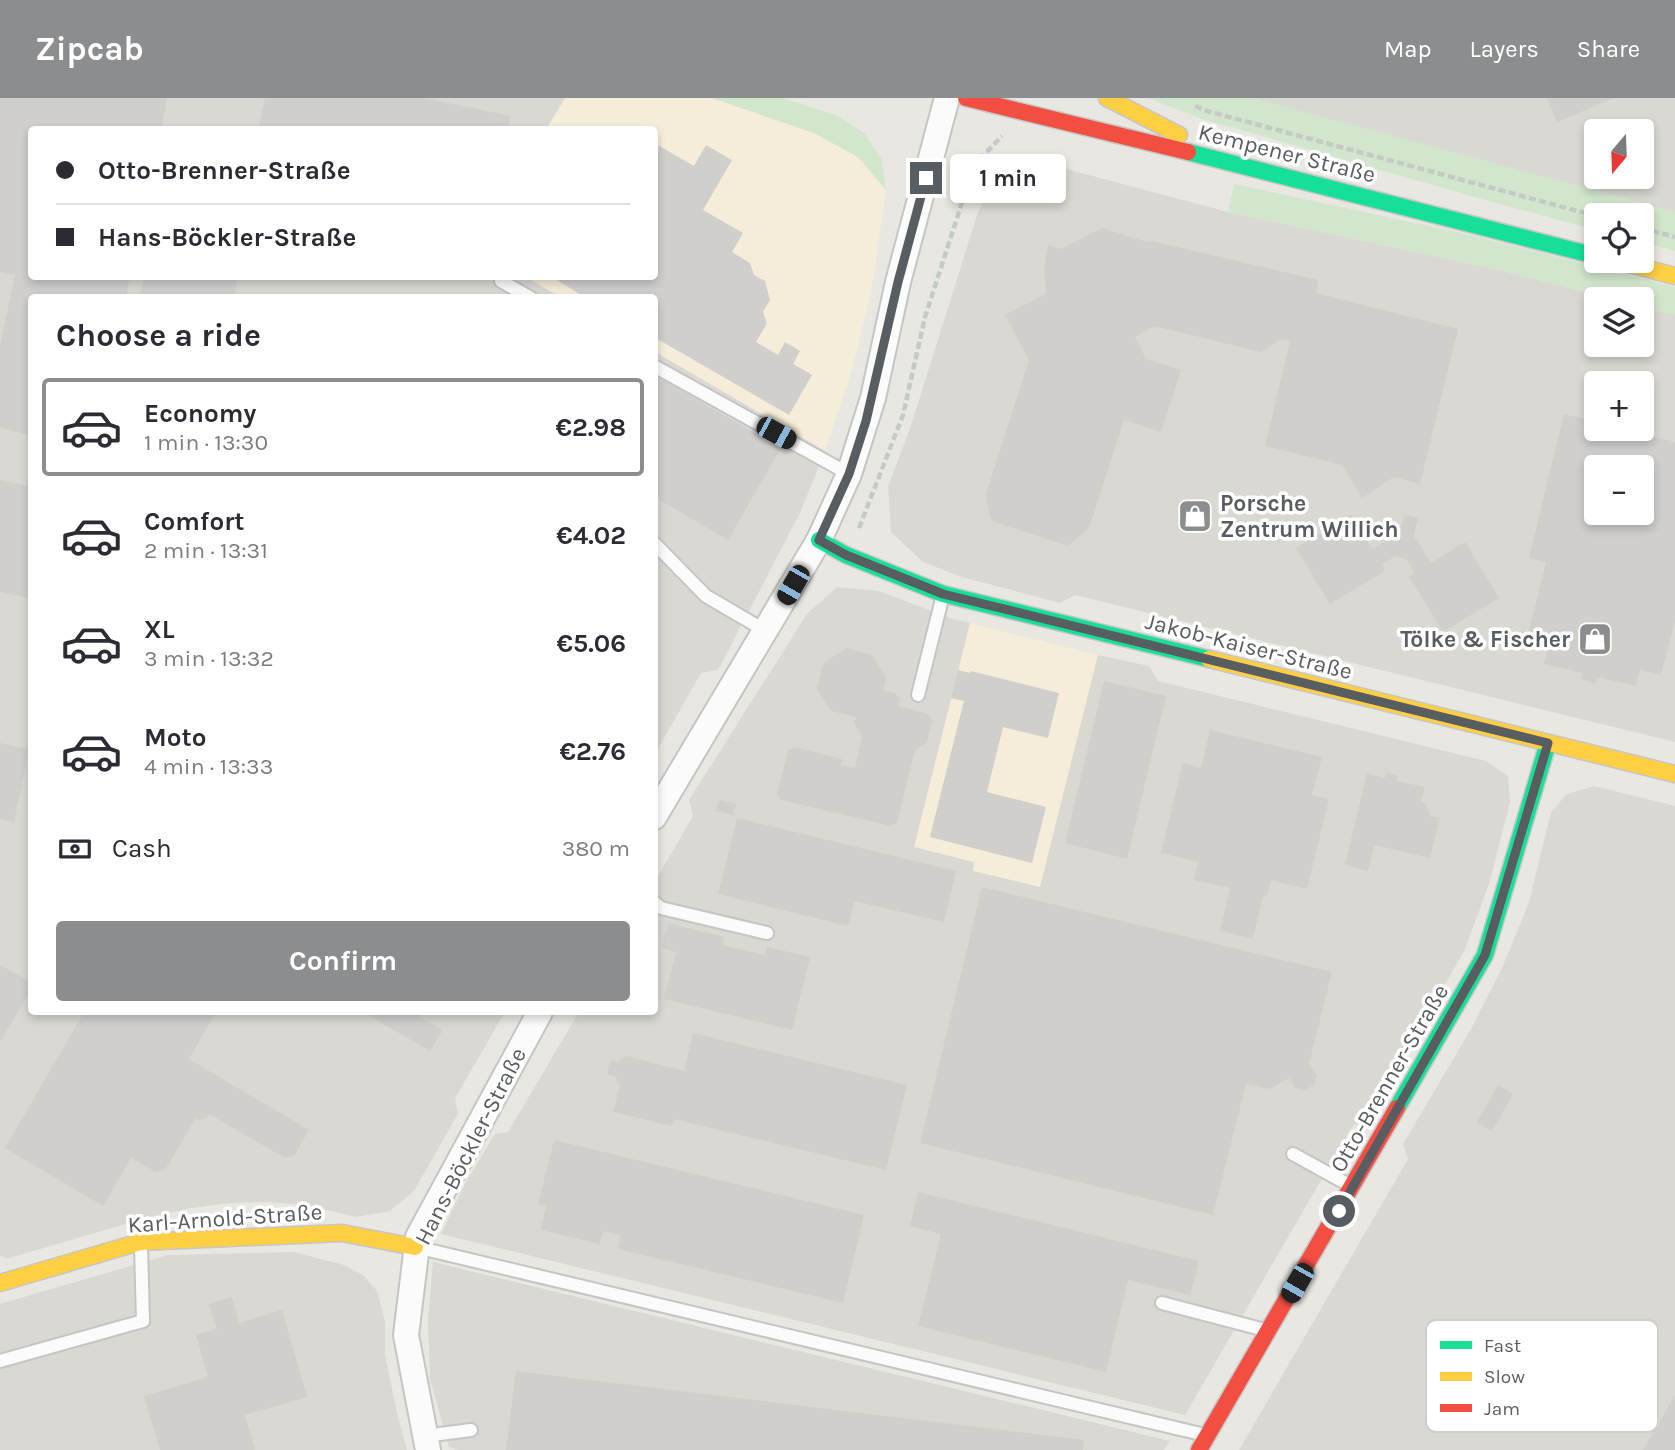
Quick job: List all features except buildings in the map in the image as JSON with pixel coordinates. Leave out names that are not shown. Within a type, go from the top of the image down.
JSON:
[{"type":"street","points":[[658,810],[819,540],[849,474],[873,398],[898,282],[947,98]]},
{"type":"street","name":"Kempener Straße","points":[[966,98],[1584,253]]},
{"type":"street","points":[[1107,98],[1232,163]]},
{"type":"street","points":[[1654,271],[1675,276]]},
{"type":"street","name":"Jakob-Kaiser-Straße","points":[[819,540],[846,555],[943,594],[1675,774]]},
{"type":"street","name":"Otto-Brenner-Straße","points":[[1199,1450],[1485,955],[1548,743]]},
{"type":"street","name":"Hans-Böckler-Straße","points":[[426,1443],[405,1335],[415,1247],[535,1015]]},
{"type":"street","name":"Karl-Arnold-Straße","points":[[0,1283],[141,1242],[342,1233],[415,1247]]},
{"type":"lane","points":[[501,281],[524,294]]},
{"type":"lane","points":[[658,368],[849,474]]},
{"type":"lane","points":[[658,547],[706,596],[766,631]]},
{"type":"lane","points":[[918,695],[943,594]]},
{"type":"lane","points":[[658,905],[767,933]]},
{"type":"lane","points":[[1293,1154],[1353,1186]]},
{"type":"lane","points":[[0,1361],[143,1321],[141,1242]]},
{"type":"lane","points":[[415,1247],[1207,1435]]},
{"type":"lane","points":[[1161,1303],[1269,1331]]},
{"type":"lane","points":[[426,1443],[471,1430]]},
{"type":"path","points":[[1188,102],[1207,111],[1584,213]]},
{"type":"path","points":[[846,555],[870,505],[904,415],[925,317],[974,169],[980,159],[999,141],[1010,107]]},
{"type":"path","points":[[1654,231],[1675,237]]},
{"type":"shaded area","points":[[0,98],[565,98],[548,126],[28,126],[28,280],[531,280],[555,294],[28,294],[28,1015],[503,1015],[455,1098],[458,1114],[414,1191],[390,1211],[356,1217],[307,1205],[230,1203],[153,1216],[6,1259],[0,1255]]},
{"type":"shaded area","points":[[565,98],[712,98],[814,133],[858,157],[886,190],[871,293],[852,370],[825,451],[658,354],[658,294],[555,294],[529,280],[658,280],[658,126],[548,126]]},
{"type":"shaded area","points":[[1252,98],[1675,98],[1675,212],[1654,206],[1654,203],[1641,203],[1589,189],[1654,189],[1654,119],[1584,119],[1584,188]]},
{"type":"shaded area","points":[[1040,162],[1228,212],[1495,269],[1584,292],[1584,357],[1654,357],[1654,310],[1675,315],[1675,742],[1075,595],[1060,603],[962,577],[923,562],[891,532],[888,486],[910,429],[977,215],[990,185],[1012,164]]},
{"type":"shaded area","points":[[658,354],[825,451],[800,513],[718,670],[701,673],[658,749]]},
{"type":"shaded area","points":[[837,587],[879,591],[970,623],[914,847],[974,862],[973,871],[1040,887],[1098,655],[1149,666],[1158,681],[1486,761],[1508,776],[1510,802],[1489,884],[1465,949],[1369,1122],[1353,1125],[1185,1415],[441,1234],[465,1184],[495,1134],[508,1132],[577,1015],[658,1015],[658,876],[693,816],[689,800],[807,614]]},
{"type":"shaded area","points":[[970,623],[1098,655],[1040,888],[973,871],[974,863],[914,847]]},
{"type":"shaded area","points":[[1594,786],[1675,806],[1675,1450],[1239,1450],[1408,1159],[1403,1144],[1471,1029],[1503,966],[1529,902],[1551,812],[1567,794]]},
{"type":"shaded area","points":[[294,1252],[344,1265],[363,1275],[377,1291],[385,1321],[385,1355],[407,1450],[0,1450],[0,1304],[168,1255]]},
{"type":"shaded area","points":[[433,1262],[1170,1441],[1164,1450],[457,1450],[449,1447],[430,1379],[428,1321]]},
{"type":"green space","points":[[712,98],[782,98],[836,115],[864,133],[881,158],[886,190],[858,157],[814,133]]},
{"type":"green space","points":[[1148,98],[1252,98],[1642,203],[1584,203],[1584,227],[1202,119]]},
{"type":"green space","points":[[1234,184],[1466,234],[1584,264],[1584,273],[1620,273],[1675,287],[1675,315],[1654,310],[1654,287],[1584,287],[1584,292],[1495,269],[1228,212]]},
{"type":"green space","points":[[1654,206],[1675,212],[1675,251],[1654,245]]},
{"type":"traffic: fast","points":[[1188,152],[1584,253]]},
{"type":"traffic: fast","points":[[819,540],[846,555],[943,594],[1209,659]]},
{"type":"traffic: fast","points":[[1397,1108],[1485,955],[1548,743]]},
{"type":"traffic: slow","points":[[1107,98],[1179,135]]},
{"type":"traffic: slow","points":[[1654,271],[1675,276]]},
{"type":"traffic: slow","points":[[1209,659],[1675,774]]},
{"type":"traffic: slow","points":[[0,1283],[140,1242],[342,1233],[415,1247]]},
{"type":"traffic: jam","points":[[966,98],[1188,152]]},
{"type":"traffic: jam","points":[[1199,1450],[1397,1108]]},
{"type":"place","name":"Porsche Zentrum Willich","points":[[1195,516]]},
{"type":"place","name":"Tölke & Fischer","points":[[1595,639]]},
{"type":"route","points":[[926,178],[898,282],[873,398],[849,474],[819,540],[846,555],[943,594],[1548,743],[1485,955],[1339,1211]]}]
